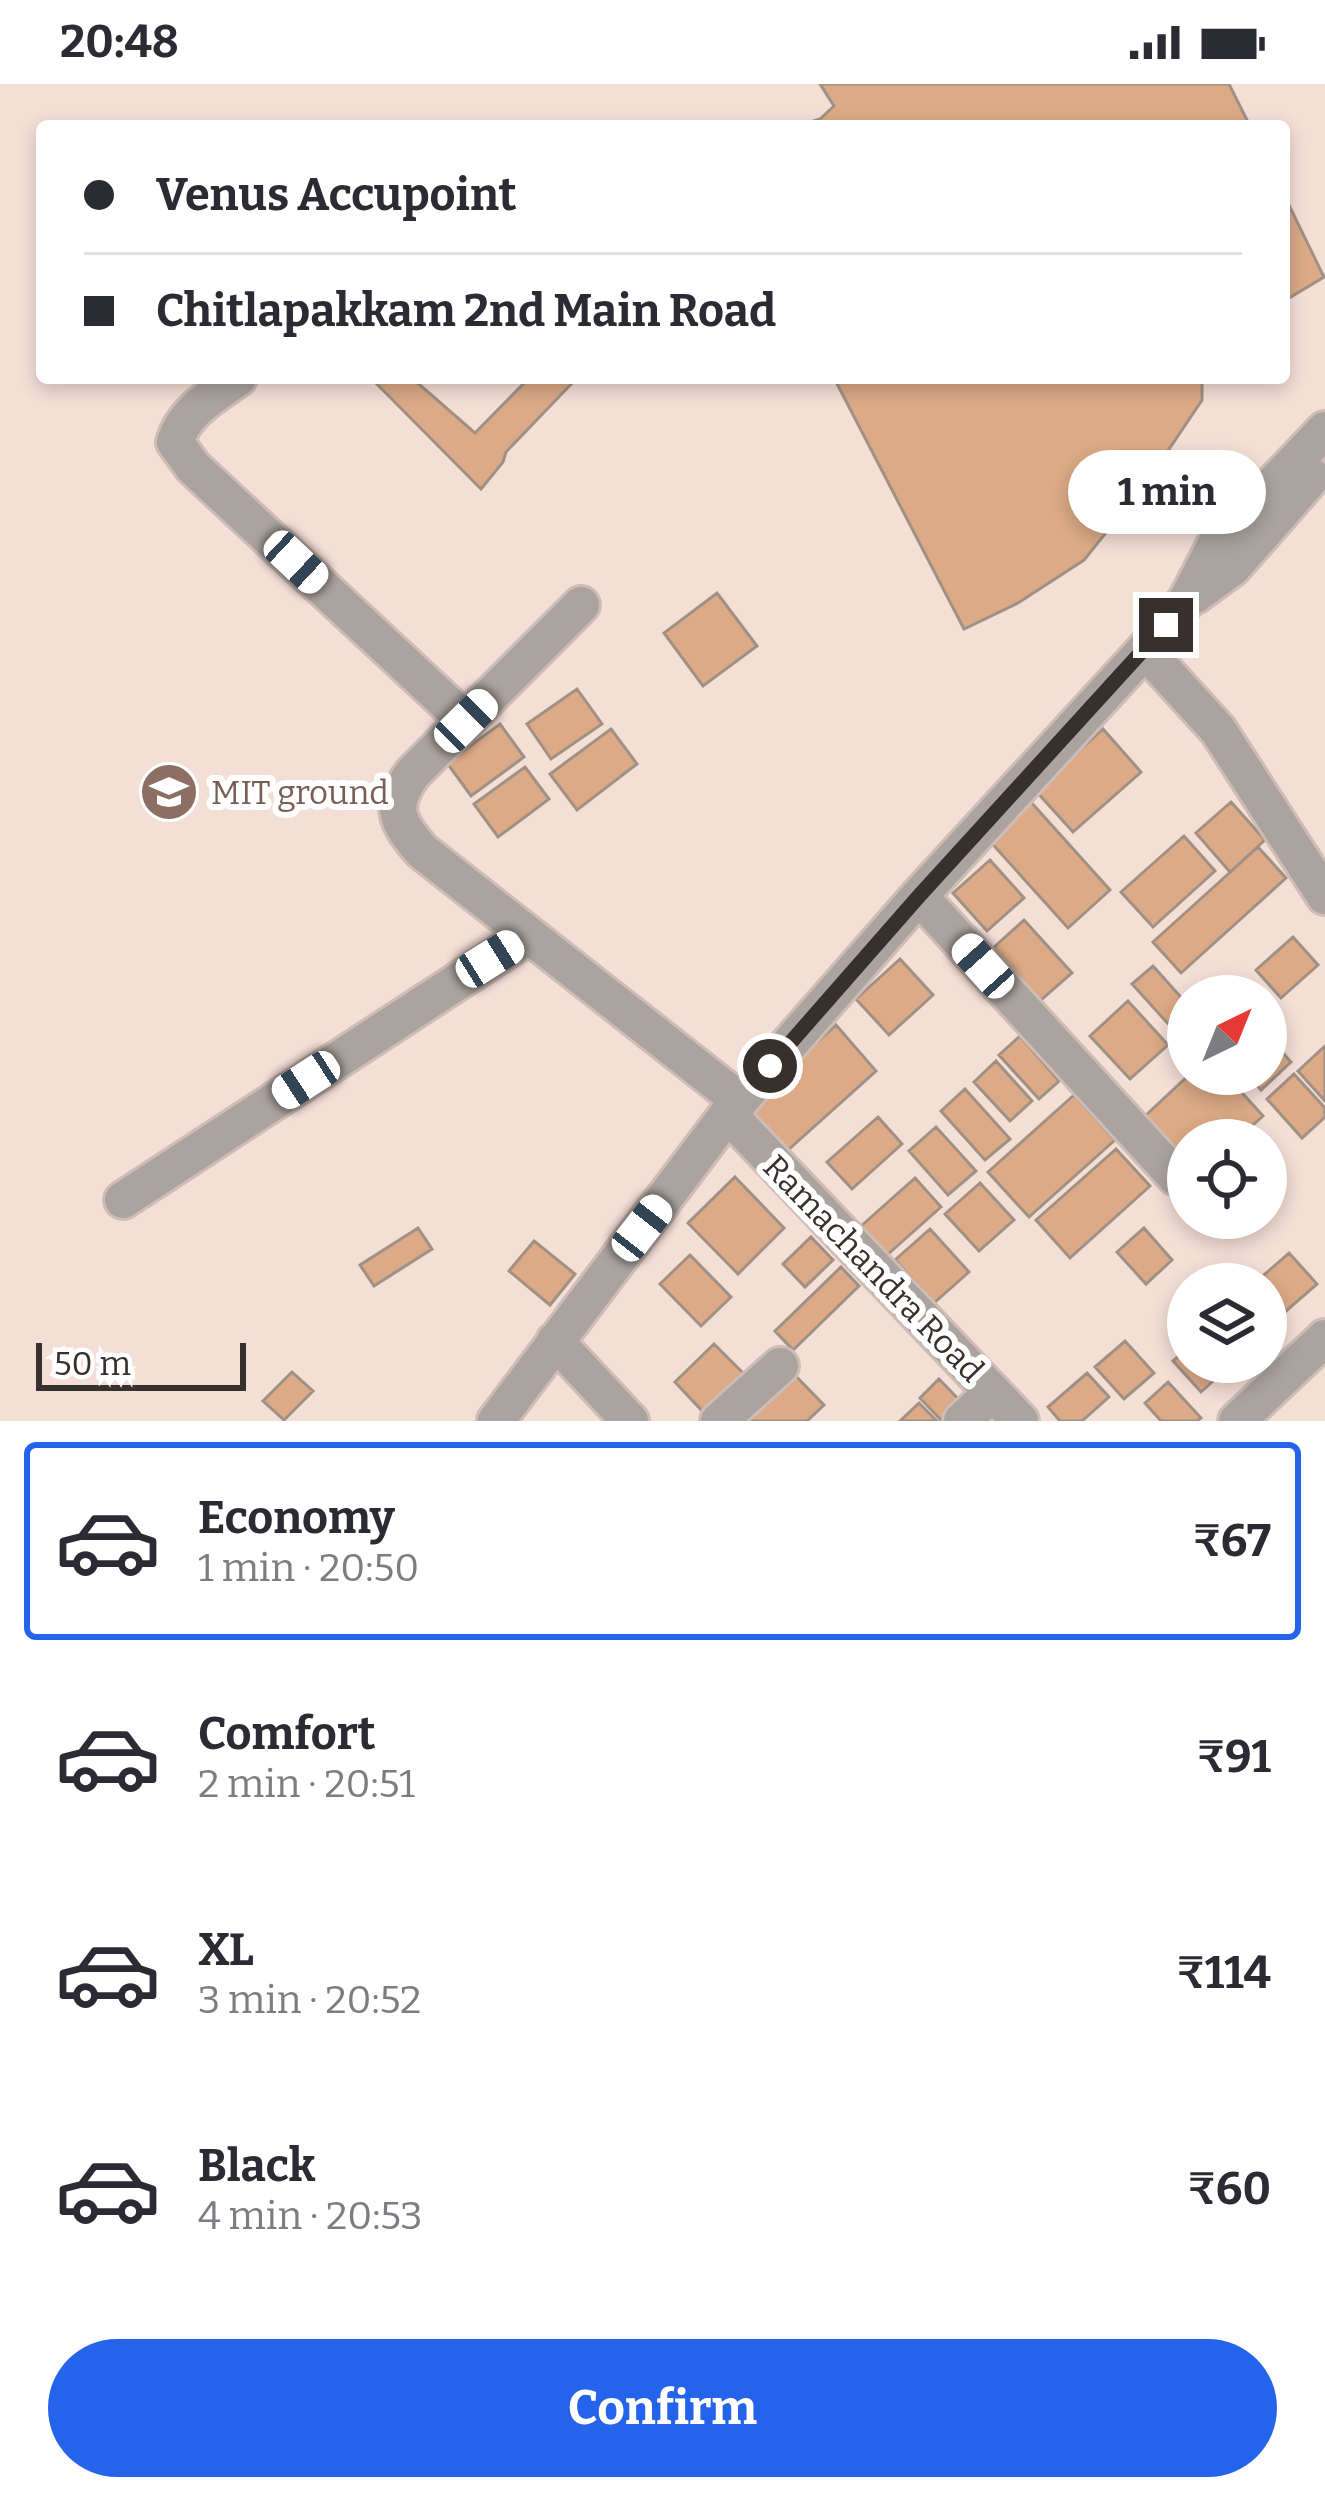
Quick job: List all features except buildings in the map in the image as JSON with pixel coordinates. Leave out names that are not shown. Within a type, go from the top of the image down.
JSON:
[{"type":"street","points":[[229,384],[196,407],[179,427],[175,442],[194,467],[466,721],[581,605]]},
{"type":"street","points":[[496,1421],[734,1107],[1145,650],[1187,600],[1216,544],[1325,430]]},
{"type":"street","points":[[1187,600],[1233,567],[1325,464]]},
{"type":"street","points":[[1145,650],[1218,730],[1312,855],[1325,896]]},
{"type":"street","name":"Ramachandra Road","points":[[466,721],[402,788],[396,808],[404,831],[422,851],[734,1107],[1020,1421]]},
{"type":"street","points":[[919,896],[1167,1168]]},
{"type":"street","points":[[124,1200],[529,935]]},
{"type":"street","points":[[1238,1421],[1325,1338]]},
{"type":"street","points":[[555,1341],[630,1421]]},
{"type":"street","points":[[719,1421],[780,1366]]},
{"type":"street","points":[[962,1421],[993,1393]]},
{"type":"place","name":"MIT ground","points":[[169,792]]},
{"type":"route","points":[[770,1066],[1166,625]]}]
